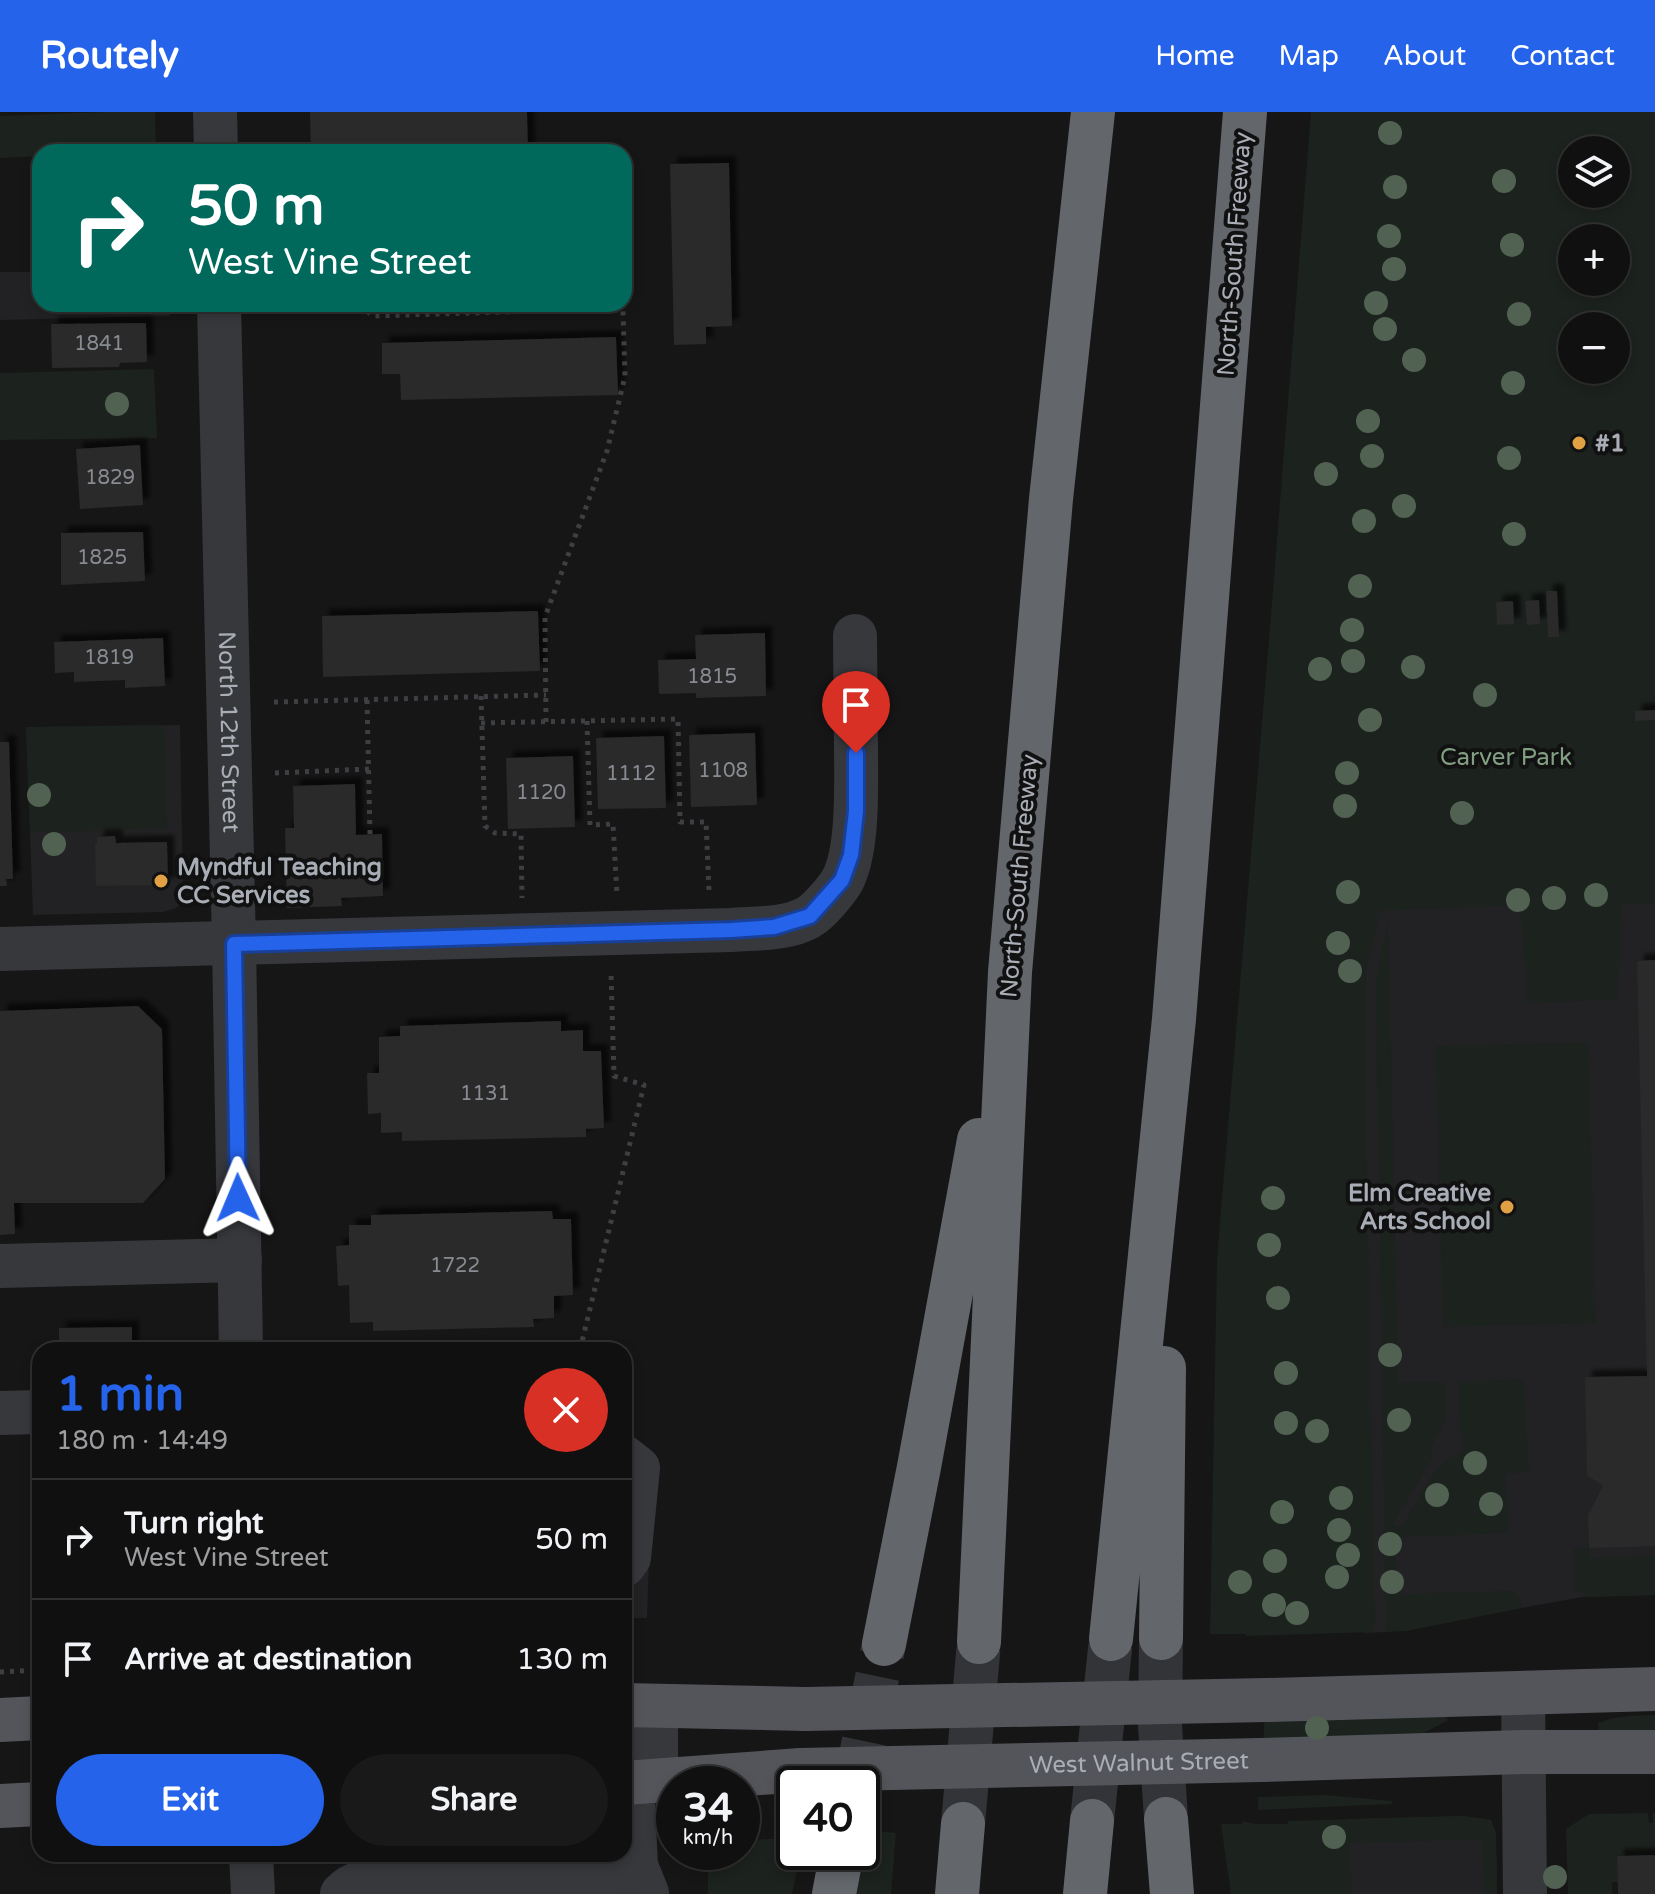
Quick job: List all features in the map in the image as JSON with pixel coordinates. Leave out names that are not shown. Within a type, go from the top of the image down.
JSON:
[{"type":"highway","name":"North-South Freeway","points":[[979,1642],[1010,972],[1051,499],[1093,112]]},
{"type":"highway","name":"North-South Freeway","points":[[1111,1639],[1174,1019],[1245,112]]},
{"type":"highway","points":[[884,1644],[1010,972]]},
{"type":"highway","points":[[1161,1638],[1164,1372],[1174,1019]]},
{"type":"highway","points":[[1166,1819],[1172,1894]]},
{"type":"highway","points":[[1085,1894],[1092,1821]]},
{"type":"highway","points":[[957,1894],[963,1824]]},
{"type":"highway","points":[[834,1894],[839,1870]]},
{"type":"main road","points":[[640,1706],[805,1709],[1655,1689]]},
{"type":"main road","points":[[0,1720],[32,1718]]},
{"type":"main road","name":"West Walnut Street","points":[[637,1782],[801,1770],[1523,1752],[1655,1752]]},
{"type":"main road","points":[[0,1806],[32,1804]]},
{"type":"street","points":[[215,112],[216,144]]},
{"type":"street","name":"North 12th Street","points":[[219,312],[241,1342]]},
{"type":"street","points":[[0,949],[731,930],[774,927],[810,916],[842,880],[851,855],[856,811],[855,636]]},
{"type":"street","points":[[0,1266],[240,1260]]},
{"type":"street","points":[[0,1413],[32,1412]]},
{"type":"street","points":[[632,1463],[638,1468],[632,1528]]},
{"type":"street","points":[[1523,1694],[1525,1894]]},
{"type":"street","points":[[342,1894],[351,1885],[382,1878],[616,1873],[641,1880],[637,1782],[640,1706]]},
{"type":"street","points":[[251,1862],[253,1894]]},
{"type":"path","points":[[368,312],[373,316],[476,312]]},
{"type":"path","points":[[546,722],[545,617],[607,451],[625,376],[623,312]]},
{"type":"path","points":[[274,702],[546,695]]},
{"type":"path","points":[[481,696],[485,826],[495,833],[521,834],[522,907]]},
{"type":"path","points":[[367,700],[370,835]]},
{"type":"path","points":[[481,723],[678,719],[680,822],[706,822],[709,902]]},
{"type":"path","points":[[587,721],[590,825],[613,824],[617,904]]},
{"type":"path","points":[[275,773],[369,769]]},
{"type":"path","points":[[582,1342],[644,1085],[614,1076],[611,971]]},
{"type":"path","points":[[0,1672],[32,1670]]},
{"type":"shaded area","points":[[0,272],[32,272],[32,312],[170,312],[170,316],[0,320]]},
{"type":"shaded area","points":[[180,725],[181,904],[163,912],[33,915],[26,727]]},
{"type":"shaded area","name":"Elm Creative Arts School","points":[[1655,849],[1655,1595],[1583,1597],[1386,1632],[1364,1633],[1356,912]]},
{"type":"shaded area","points":[[632,1453],[652,1469],[647,1618],[632,1618]]},
{"type":"shaded area","points":[[1463,1816],[1491,1820],[1496,1833],[1497,1894],[1351,1894],[1348,1819]]},
{"type":"green space","points":[[155,112],[156,144],[32,144],[32,156],[0,158],[0,116]]},
{"type":"green space","name":"Carver Park","points":[[1311,112],[1655,112],[1655,903],[1621,904],[1618,999],[1528,1003],[1520,905],[1380,911],[1366,973],[1365,1064],[1373,1632],[1246,1636],[1210,1634],[1217,1260]]},
{"type":"green space","points":[[154,369],[157,438],[0,440],[0,373]]},
{"type":"green space","points":[[164,725],[167,829],[30,832],[26,727]]},
{"type":"green space","points":[[1388,922],[1398,1383],[1445,1382],[1446,1402],[1442,1427],[1431,1447],[1432,1458],[1393,1524],[1402,1526],[1433,1474],[1446,1460],[1458,1455],[1463,1446],[1459,1382],[1523,1379],[1529,1472],[1506,1473],[1508,1533],[1394,1537],[1398,1592],[1511,1591],[1518,1595],[1522,1608],[1406,1631],[1386,1632],[1376,979]]},
{"type":"green space","points":[[1588,1042],[1596,1323],[1443,1327],[1436,1046]]},
{"type":"green space","points":[[1589,1548],[1590,1558],[1655,1556],[1655,1595],[1583,1597],[1583,1592],[1575,1592],[1574,1549]]},
{"type":"green space","points":[[1441,1707],[1448,1720],[1407,1738],[1263,1747],[1265,1711]]},
{"type":"green space","points":[[1655,1715],[1655,1740],[1599,1733],[1598,1723],[1605,1720]]},
{"type":"green space","points":[[1325,1795],[1392,1801],[1392,1804],[1258,1810],[1258,1797]]},
{"type":"green space","points":[[1648,1813],[1649,1823],[1653,1823],[1655,1813],[1655,1855],[1617,1856],[1618,1882],[1612,1882],[1612,1894],[1568,1894],[1566,1829],[1589,1814]]},
{"type":"green space","points":[[1463,1816],[1491,1820],[1496,1833],[1497,1894],[1485,1894],[1482,1839],[1350,1843],[1351,1894],[1231,1894],[1221,1824]]},
{"type":"green space","points":[[880,1831],[896,1833],[891,1894],[856,1894],[860,1870],[880,1870]]},
{"type":"green space","points":[[760,1839],[776,1839],[776,1870],[797,1870],[792,1894],[708,1894],[708,1870],[760,1870]]},
{"type":"building","points":[[310,112],[527,112],[528,144],[311,144]]},
{"type":"building","points":[[729,163],[732,326],[706,327],[706,344],[674,345],[670,164]]},
{"type":"building","points":[[146,323],[147,362],[120,363],[119,367],[52,368],[51,324]]},
{"type":"building","points":[[616,337],[618,395],[401,400],[400,374],[382,374],[382,343]]},
{"type":"building","points":[[140,445],[143,505],[80,509],[76,449]]},
{"type":"building","points":[[143,532],[145,581],[61,585],[61,533]]},
{"type":"building","points":[[1546,591],[1557,591],[1559,637],[1548,637]]},
{"type":"building","points":[[1539,600],[1540,624],[1527,625],[1525,601]]},
{"type":"building","points":[[1513,601],[1514,624],[1497,625],[1496,602]]},
{"type":"building","points":[[538,611],[540,671],[323,677],[322,616]]},
{"type":"building","points":[[765,633],[766,696],[696,698],[696,693],[659,694],[658,660],[696,659],[695,635]]},
{"type":"building","points":[[163,638],[165,686],[125,688],[125,680],[74,682],[74,672],[55,673],[54,642]]},
{"type":"building","points":[[1655,710],[1655,720],[1635,721],[1635,711]]},
{"type":"building","points":[[755,733],[757,805],[691,807],[689,735]]},
{"type":"building","points":[[664,736],[666,808],[598,809],[596,738]]},
{"type":"building","points":[[0,742],[9,742],[13,879],[6,879],[7,886],[0,886]]},
{"type":"building","points":[[573,756],[575,827],[508,829],[506,758]]},
{"type":"building","points":[[355,784],[356,835],[382,834],[383,896],[341,898],[342,906],[287,908],[285,828],[294,828],[293,786]]},
{"type":"building","points":[[115,836],[116,843],[167,842],[168,885],[96,886],[97,837]]},
{"type":"building","points":[[1655,960],[1655,1546],[1589,1548],[1588,1515],[1603,1486],[1587,1475],[1585,1377],[1647,1376],[1637,961]]},
{"type":"building","points":[[138,1006],[162,1029],[165,1179],[143,1203],[14,1203],[15,1234],[0,1235],[0,1011]]},
{"type":"building","points":[[561,1021],[561,1031],[583,1030],[583,1051],[601,1051],[604,1128],[586,1129],[586,1137],[402,1141],[402,1132],[381,1133],[381,1113],[368,1114],[367,1073],[379,1073],[379,1037],[400,1036],[400,1026]]},
{"type":"building","points":[[552,1211],[553,1219],[571,1219],[573,1295],[554,1296],[554,1318],[533,1319],[534,1327],[373,1331],[373,1322],[350,1323],[349,1285],[338,1286],[336,1246],[349,1245],[349,1225],[371,1225],[371,1215]]},
{"type":"building","points":[[132,1327],[132,1342],[59,1342],[59,1328]]},
{"type":"building","points":[[1655,1855],[1655,1894],[1618,1894],[1617,1856]]},
{"type":"tunnel","points":[[1161,1638],[1160,1725],[1166,1819]]},
{"type":"tunnel","points":[[1092,1821],[1111,1639]]},
{"type":"tunnel","points":[[963,1824],[979,1642]]},
{"type":"tunnel","points":[[859,1766],[884,1644]]},
{"type":"place","name":"#1","points":[[1579,443]]},
{"type":"place","name":"Myndful Teaching CC Services","points":[[161,881]]},
{"type":"place","name":"Elm Creative Arts School","points":[[1507,1207]]},
{"type":"route","points":[[238,1198],[234,944],[731,930],[796,922],[810,916],[821,906],[842,880],[851,855],[856,811],[856,753]]}]
